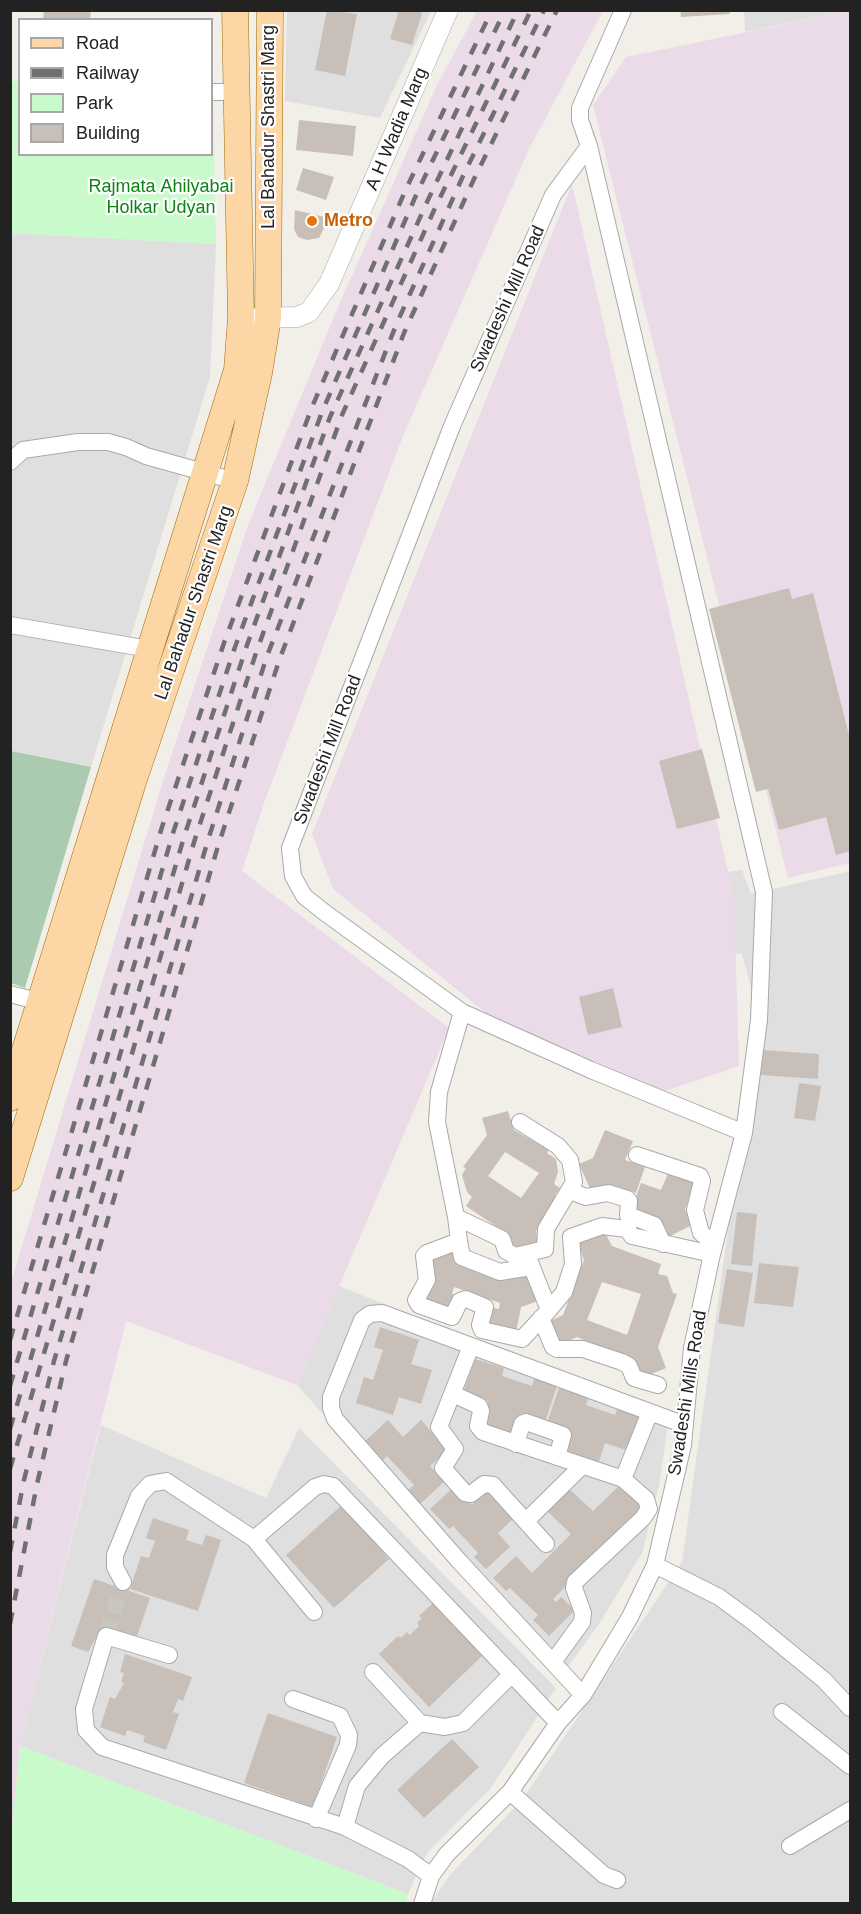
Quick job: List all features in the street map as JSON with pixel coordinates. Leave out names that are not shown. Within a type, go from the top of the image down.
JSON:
[{"type":"main road","name":"Lal Bahadur Shastri Marg","points":[[10,1098],[35,1061],[41,1002],[133,782],[235,482],[248,372],[241,318],[224,92],[235,10]]},
{"type":"main road","name":"Lal Bahadur Shastri Marg","points":[[11,1178],[35,1061],[86,895],[149,649],[206,472],[268,318],[270,10]]},
{"type":"street","name":"A H Wadia Marg","points":[[241,318],[297,317],[309,312],[329,284],[448,10]]},
{"type":"street","name":"Swadeshi Mills Road","points":[[422,1904],[431,1876],[447,1854],[510,1792],[558,1723],[583,1695],[630,1617],[655,1564],[683,1445],[692,1348],[713,1249],[744,1133],[759,1020],[764,892],[590,146],[580,120],[580,108],[623,10]]},
{"type":"street","name":"Swadeshi Mill Road","points":[[590,146],[554,195],[452,426],[290,848],[293,876],[304,896],[404,972],[462,1012],[591,1070],[744,1133]]},
{"type":"street","points":[[10,462],[23,450],[78,442],[108,442],[146,456],[235,482]]},
{"type":"street","points":[[10,625],[149,649]]},
{"type":"street","points":[[10,994],[41,1002]]},
{"type":"street","points":[[462,1012],[439,1092],[437,1122],[462,1257],[500,1272],[529,1261],[545,1249],[571,1237],[602,1226],[629,1223],[654,1226],[663,1244],[713,1249]]},
{"type":"street","points":[[520,1122],[558,1146],[570,1160],[574,1182],[546,1228],[545,1249]]},
{"type":"street","points":[[637,1155],[700,1176],[702,1181],[694,1210],[701,1233],[713,1249]]},
{"type":"street","points":[[570,1191],[586,1197],[608,1193],[627,1199],[629,1223]]},
{"type":"street","points":[[456,1217],[502,1239],[510,1254],[529,1261]]},
{"type":"street","points":[[459,1241],[424,1256],[427,1280],[417,1295],[416,1303],[452,1317],[460,1301],[466,1299],[485,1307],[480,1325],[482,1330],[518,1340],[522,1339],[564,1292],[573,1264],[571,1237]]},
{"type":"street","points":[[529,1261],[553,1347],[584,1349],[622,1362],[629,1366],[634,1378],[658,1385]]},
{"type":"street","points":[[583,1695],[459,1561],[335,1419],[331,1408],[331,1397],[362,1320],[370,1314],[382,1313],[685,1425]]},
{"type":"street","points":[[471,1346],[439,1427],[455,1449],[444,1464],[445,1471],[465,1493],[471,1494],[484,1484],[493,1485],[546,1544]]},
{"type":"street","points":[[453,1394],[479,1406],[478,1426],[483,1432],[623,1479],[646,1499],[649,1509],[643,1518],[575,1582],[574,1588],[583,1613],[582,1622],[553,1662]]},
{"type":"street","points":[[623,1479],[650,1412]]},
{"type":"street","points":[[516,1444],[522,1424],[526,1422],[563,1435],[557,1457]]},
{"type":"street","points":[[526,1521],[582,1466]]},
{"type":"street","points":[[123,1582],[115,1566],[115,1555],[139,1496],[150,1484],[166,1481],[254,1539],[314,1612]]},
{"type":"street","points":[[254,1539],[315,1487],[324,1484],[333,1486],[558,1723]]},
{"type":"street","points":[[655,1564],[718,1597],[753,1622],[824,1680],[850,1708]]},
{"type":"street","points":[[169,1655],[106,1636],[84,1709],[86,1730],[102,1747],[345,1827],[408,1859],[431,1876]]},
{"type":"street","points":[[373,1672],[420,1723],[445,1727],[464,1723],[512,1674]]},
{"type":"street","points":[[293,1699],[340,1716],[349,1735],[316,1819]]},
{"type":"street","points":[[782,1712],[850,1766]]},
{"type":"street","points":[[345,1827],[357,1786],[382,1756],[420,1723]]},
{"type":"street","points":[[510,1792],[604,1875],[617,1880]]},
{"type":"street","points":[[790,1846],[850,1810]]},
{"type":"shaded area","points":[[744,10],[849,11],[745,32]]},
{"type":"shaded area","points":[[287,11],[431,11],[380,118],[285,101]]},
{"type":"shaded area","points":[[477,11],[603,11],[529,149],[403,436],[264,803],[242,871],[449,1028],[297,1385],[126,1321],[20,1746],[11,1837],[11,1282],[166,771],[248,525],[338,307],[437,85]]},
{"type":"shaded area","points":[[850,11],[850,863],[788,878],[593,105],[626,57]]},
{"type":"shaded area","points":[[572,184],[734,898],[739,1066],[665,1091],[492,1018],[333,889],[312,834]]},
{"type":"shaded area","points":[[10,233],[216,244],[210,377],[91,767],[11,751]]},
{"type":"shaded area","points":[[742,870],[751,894],[850,871],[850,1903],[430,1904],[449,1876],[522,1800],[682,1562],[758,1014],[742,954],[701,954],[692,877]]},
{"type":"shaded area","points":[[339,1286],[669,1417],[659,1486],[642,1553],[599,1624],[559,1679],[297,1385]]},
{"type":"shaded area","points":[[101,1425],[266,1498],[299,1428],[556,1688],[491,1788],[427,1853],[408,1894],[20,1746]]},
{"type":"green space","name":"Rajmata Ahilyabai Holkar Udyan","points":[[10,81],[18,81],[18,156],[213,156],[213,92],[216,244],[11,233]]},
{"type":"green space","points":[[11,751],[91,767],[25,988],[11,983]]},
{"type":"green space","points":[[20,1746],[408,1894],[406,1903],[11,1903],[11,1837]]},
{"type":"building","points":[[44,10],[91,10],[90,18],[43,18]]},
{"type":"building","points":[[327,10],[357,14],[345,76],[315,70]]},
{"type":"building","points":[[399,10],[423,10],[412,45],[390,39]]},
{"type":"building","points":[[680,10],[729,10],[730,14],[681,17]]},
{"type":"building","points":[[299,120],[356,126],[353,156],[296,150]]},
{"type":"building","points":[[303,168],[334,177],[326,200],[296,190]]},
{"type":"building","points":[[295,210],[329,218],[319,238],[307,240],[298,237],[294,229]]},
{"type":"building","points":[[789,588],[792,599],[813,593],[850,739],[850,851],[836,855],[826,817],[779,830],[768,789],[756,792],[709,609]]},
{"type":"building","points":[[702,749],[720,818],[677,829],[659,761]]},
{"type":"building","points":[[613,988],[622,1027],[588,1035],[579,997]]},
{"type":"building","points":[[763,1050],[819,1054],[818,1079],[761,1075]]},
{"type":"building","points":[[799,1083],[821,1086],[815,1121],[794,1118]]},
{"type":"building","points":[[508,1111],[514,1130],[549,1150],[547,1153],[556,1159],[558,1172],[554,1184],[560,1188],[555,1195],[558,1197],[536,1231],[539,1246],[511,1252],[507,1234],[466,1206],[472,1197],[467,1192],[462,1175],[466,1168],[463,1167],[487,1135],[482,1118]],"holes":[[[505,1152],[539,1173],[521,1198],[488,1176]]]},
{"type":"building","points":[[605,1130],[633,1141],[625,1160],[645,1167],[636,1193],[612,1185],[592,1193],[579,1164],[593,1158]]},
{"type":"building","points":[[669,1171],[695,1180],[685,1210],[692,1225],[668,1237],[631,1211],[641,1183],[661,1190]]},
{"type":"building","points":[[737,1212],[757,1214],[752,1266],[731,1264]]},
{"type":"building","points":[[603,1229],[612,1246],[661,1264],[658,1274],[667,1276],[673,1293],[677,1294],[658,1347],[666,1368],[639,1379],[632,1361],[577,1337],[557,1346],[546,1323],[563,1315],[584,1260],[576,1240]],"holes":[[[602,1282],[641,1294],[627,1335],[587,1320]]]},
{"type":"building","points":[[455,1248],[527,1275],[538,1301],[521,1307],[516,1333],[488,1323],[493,1308],[499,1309],[500,1303],[454,1287],[452,1294],[457,1296],[452,1310],[424,1298],[429,1259]]},
{"type":"building","points":[[759,1263],[799,1267],[793,1307],[754,1303]]},
{"type":"building","points":[[727,1269],[753,1273],[744,1327],[718,1323]]},
{"type":"building","points":[[380,1327],[419,1340],[411,1364],[432,1370],[421,1404],[399,1397],[393,1415],[356,1403],[364,1377],[373,1380],[383,1350],[374,1347]]},
{"type":"building","points":[[475,1359],[504,1368],[502,1376],[532,1386],[534,1378],[557,1386],[545,1422],[521,1414],[514,1434],[480,1423],[488,1401],[463,1393]]},
{"type":"building","points":[[559,1388],[588,1398],[586,1405],[615,1415],[618,1408],[641,1415],[629,1451],[605,1443],[598,1464],[564,1453],[571,1431],[547,1423]]},
{"type":"building","points":[[388,1420],[403,1437],[421,1420],[448,1450],[430,1466],[444,1482],[420,1504],[408,1490],[414,1485],[387,1456],[381,1462],[364,1442]]},
{"type":"building","points":[[621,1484],[645,1508],[553,1599],[556,1602],[561,1597],[575,1610],[549,1636],[533,1620],[538,1615],[510,1588],[506,1591],[493,1578],[516,1556],[532,1573],[571,1534],[544,1508],[566,1486],[593,1511]]},
{"type":"building","points":[[454,1487],[472,1505],[488,1490],[514,1518],[498,1533],[510,1547],[486,1569],[474,1557],[478,1553],[453,1526],[449,1529],[430,1509]]},
{"type":"building","points":[[342,1505],[389,1559],[334,1608],[286,1555]]},
{"type":"building","points":[[153,1518],[189,1530],[186,1540],[202,1545],[206,1535],[221,1540],[198,1611],[130,1589],[141,1556],[149,1558],[155,1541],[146,1538]]},
{"type":"building","points":[[94,1579],[150,1598],[136,1639],[100,1630],[88,1652],[71,1646]]},
{"type":"building","points":[[434,1602],[484,1654],[429,1707],[379,1654],[398,1636],[401,1638],[407,1632],[410,1635],[419,1626],[417,1623],[422,1618],[419,1616]]},
{"type":"building","points":[[125,1654],[192,1677],[183,1701],[178,1699],[173,1712],[179,1714],[166,1750],[143,1742],[145,1736],[127,1730],[125,1736],[100,1727],[110,1697],[115,1699],[124,1683],[121,1682],[124,1673],[120,1672]]},
{"type":"building","points":[[268,1713],[337,1737],[313,1807],[244,1783]]},
{"type":"building","points":[[452,1739],[479,1767],[424,1818],[397,1790]]},
{"type":"tunnel","points":[[106,1636],[123,1582]]},
{"type":"railway","points":[[10,1340],[162,827],[224,643],[312,407],[406,189],[492,10]]},
{"type":"railway","points":[[10,1386],[173,833],[235,647],[322,412],[417,193],[505,10]]},
{"type":"railway","points":[[10,1429],[184,837],[247,645],[330,417],[427,202],[518,10]]},
{"type":"railway","points":[[10,1469],[195,839],[256,653],[342,415],[435,208],[531,10]]},
{"type":"railway","points":[[10,1552],[24,1480],[54,1361],[208,840],[267,656],[396,325],[463,176],[544,10]]},
{"type":"railway","points":[[10,1624],[37,1484],[66,1361],[218,846],[280,658],[404,333],[474,179],[557,10]]},
{"type":"place","name":"Metro","points":[[312,221]]}]
